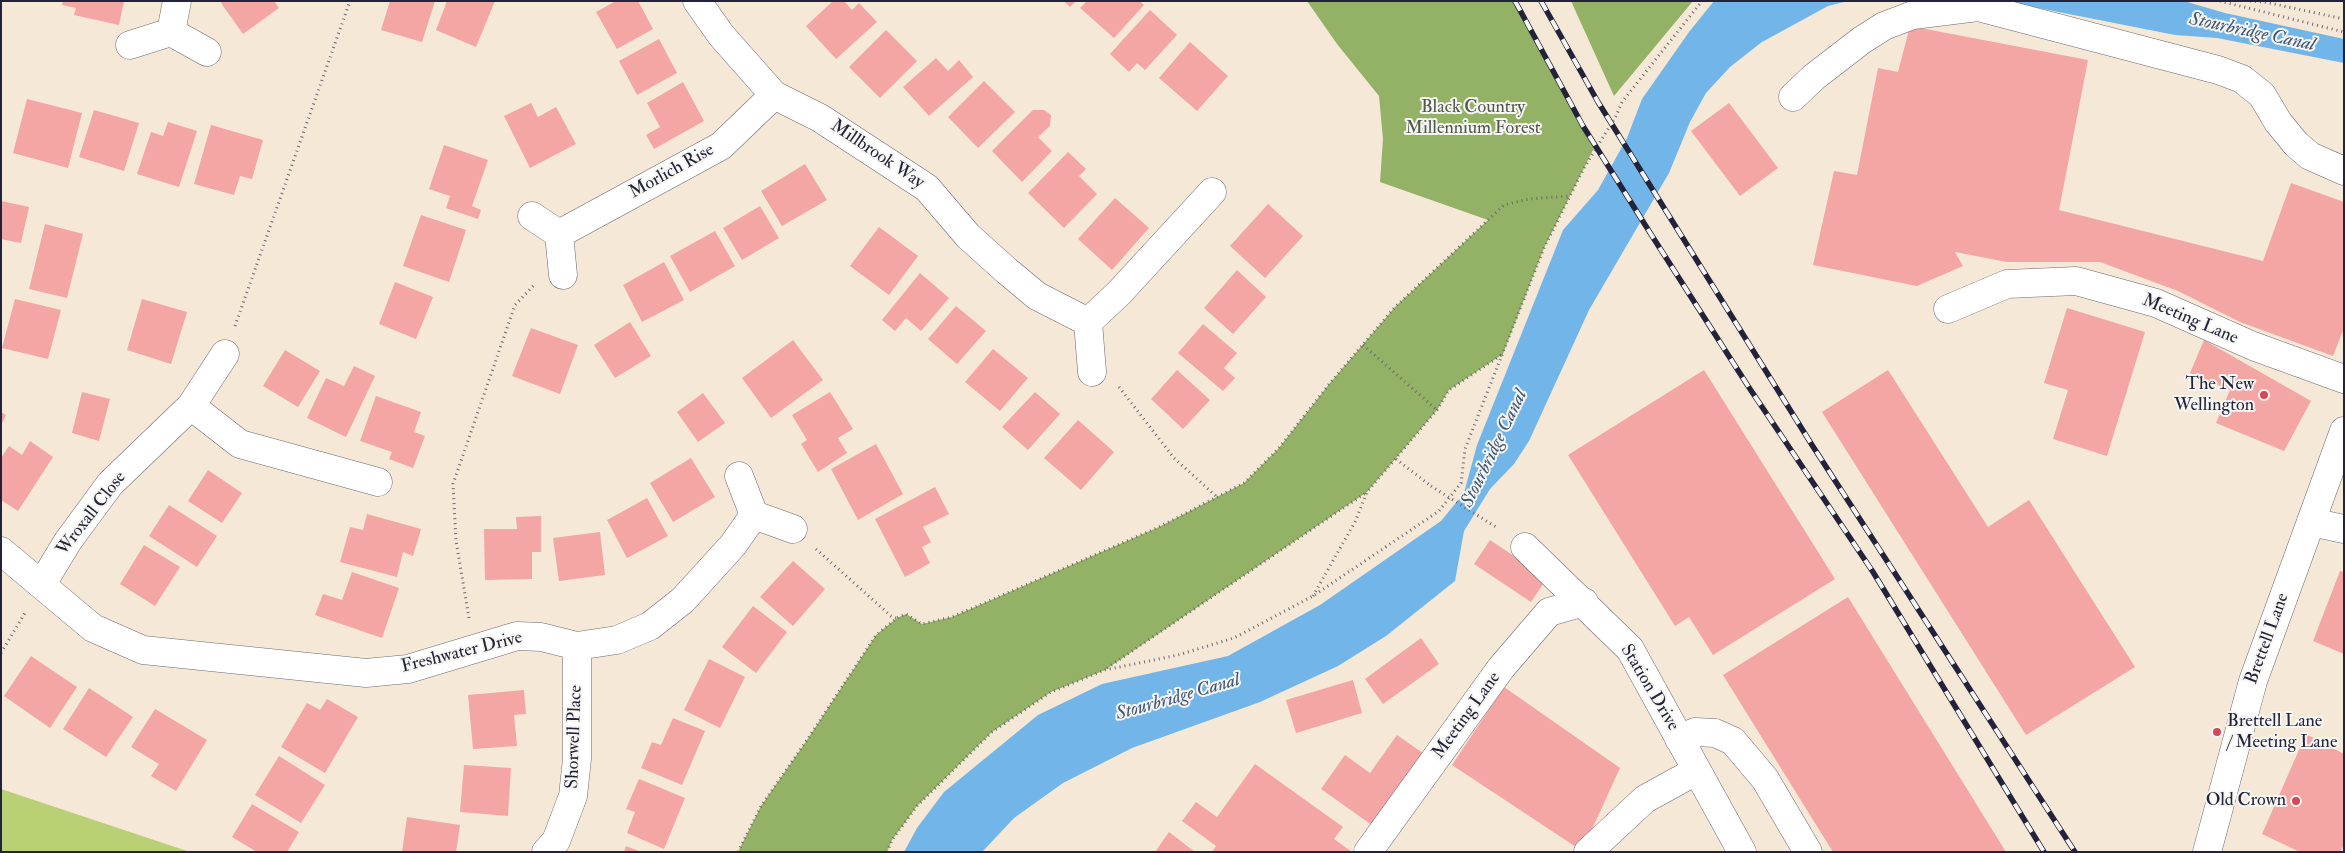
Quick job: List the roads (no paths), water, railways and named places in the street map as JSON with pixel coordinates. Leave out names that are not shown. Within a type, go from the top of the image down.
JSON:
[{"type":"street","points":[[171,32],[177,1]]},
{"type":"street","name":"Millbrook Way","points":[[697,1],[721,36],[774,95],[820,118],[928,188],[968,236],[1007,271],[1038,296],[1088,322]]},
{"type":"street","points":[[1794,97],[1814,77],[1862,40],[1884,26],[1913,15],[1978,7],[2218,70],[2242,79],[2262,95],[2278,122],[2296,144],[2310,156],[2344,171]]},
{"type":"street","points":[[130,45],[171,32],[207,52]]},
{"type":"street","name":"Morlich Rise","points":[[559,234],[720,146],[774,95]]},
{"type":"street","points":[[1091,361],[1088,322],[1119,293],[1212,192]]},
{"type":"street","points":[[532,216],[559,234],[563,275]]},
{"type":"street","name":"Meeting Lane","points":[[1948,309],[2007,284],[2076,282],[2156,302],[2252,346],[2344,379]]},
{"type":"street","name":"Wroxall Close","points":[[42,584],[68,541],[110,484],[191,406],[225,354]]},
{"type":"street","points":[[191,406],[240,444],[378,482]]},
{"type":"street","name":"Brettell Lane","points":[[2207,852],[2253,681],[2344,431]]},
{"type":"street","points":[[739,476],[754,515],[793,529]]},
{"type":"street","name":"Freshwater Drive","points":[[1,551],[93,628],[143,650],[366,673],[408,669],[517,636],[541,637],[577,646],[617,640],[650,626],[683,600],[733,545],[754,515]]},
{"type":"street","points":[[2311,522],[2344,529]]},
{"type":"street","name":"Station Drive","points":[[1525,547],[1584,602],[1630,649],[1742,852]]},
{"type":"street","name":"Meeting Lane","points":[[1368,852],[1501,668],[1549,612],[1584,602]]},
{"type":"street","name":"Shorwell Place","points":[[546,852],[556,841],[573,796],[577,759],[577,646]]},
{"type":"street","points":[[1679,738],[1694,732],[1708,732],[1733,741],[1765,779],[1808,852]]},
{"type":"street","points":[[1588,852],[1645,798],[1696,771]]},
{"type":"water","name":"Stourbridge Canal","points":[[1714,1],[1848,1],[1828,6],[1762,42],[1730,67],[1706,93],[1690,122],[1669,173],[1589,310],[1529,441],[1514,464],[1490,489],[1464,531],[1455,581],[1386,636],[1338,666],[1260,702],[1132,748],[1063,783],[1014,818],[982,852],[904,852],[917,828],[944,792],[1038,715],[1102,684],[1228,656],[1320,605],[1441,521],[1464,493],[1477,445],[1563,230],[1598,190],[1627,138],[1642,99],[1689,32]]},
{"type":"water","name":"Stourbridge Canal","points":[[2003,1],[2184,1],[2225,13],[2344,39],[2344,63],[2217,38],[2175,35]]},
{"type":"railway","points":[[1515,1],[1583,126],[1748,386],[1873,572],[2044,852]]},
{"type":"railway","points":[[1541,1],[1598,102],[1812,445],[2075,852]]},
{"type":"place","name":"The New Wellington","points":[[2264,395]]},
{"type":"place","name":"Brettell Lane / Meeting Lane","points":[[2217,732]]},
{"type":"place","name":"Old Crown","points":[[2296,801]]},
{"type":"park label","name":"Black Country Millennium Forest","points":[[1473,118]]}]
